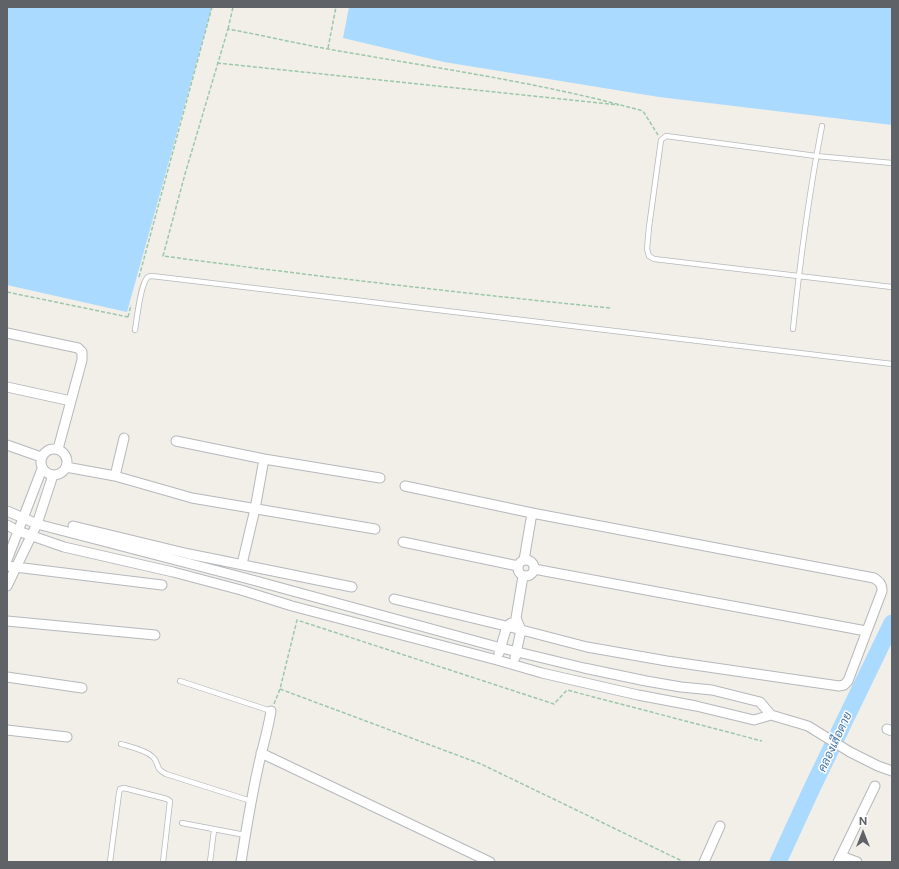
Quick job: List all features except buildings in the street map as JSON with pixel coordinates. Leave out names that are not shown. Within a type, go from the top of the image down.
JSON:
[{"type":"street","points":[[7,333],[78,348],[82,352],[82,360],[72,401],[58,449]]},
{"type":"street","points":[[7,387],[72,401]]},
{"type":"street","points":[[115,476],[124,438]]},
{"type":"street","points":[[176,441],[264,459],[380,478]]},
{"type":"street","points":[[7,445],[41,458]]},
{"type":"street","points":[[7,560],[42,470],[40,462],[41,458],[48,450],[58,449],[67,458],[66,467],[61,473],[53,475],[42,470]]},
{"type":"street","points":[[242,564],[256,509],[264,459]]},
{"type":"street","points":[[66,467],[115,476],[192,498],[375,530]]},
{"type":"street","points":[[7,586],[12,567],[37,524],[53,475]]},
{"type":"street","points":[[394,599],[587,647],[628,655],[834,686],[844,685],[848,681],[882,591],[880,581],[874,578],[532,514],[406,486]]},
{"type":"street","points":[[7,511],[37,524],[245,578],[516,652],[646,682],[712,690],[760,702],[771,715]]},
{"type":"street","points":[[523,576],[519,572],[532,514]]},
{"type":"street","points":[[7,525],[18,531],[64,547],[173,572],[241,590],[292,606],[542,673],[638,696],[696,706],[754,720],[771,715],[808,726],[850,752],[878,766],[892,771]]},
{"type":"street","points":[[73,526],[189,554],[352,587]]},
{"type":"street","points":[[403,542],[521,563],[528,560],[531,562],[534,569]]},
{"type":"street","points":[[12,567],[162,584]]},
{"type":"street","points":[[534,569],[866,631]]},
{"type":"street","points":[[523,576],[530,575],[534,569]]},
{"type":"street","points":[[512,664],[521,630],[516,618],[523,576]]},
{"type":"street","points":[[241,590],[245,578]]},
{"type":"street","points":[[498,660],[506,626],[516,618]]},
{"type":"street","points":[[7,621],[155,635]]},
{"type":"street","points":[[7,678],[82,688]]},
{"type":"street","points":[[696,706],[700,689]]},
{"type":"street","points":[[241,862],[251,801],[271,711]]},
{"type":"street","points":[[7,730],[67,737]]},
{"type":"street","points":[[261,754],[490,862]]},
{"type":"street","points":[[857,862],[839,859],[875,786]]},
{"type":"street","points":[[704,862],[720,826]]},
{"type":"lane","points":[[793,329],[798,277],[816,156],[822,126]]},
{"type":"lane","points":[[892,163],[816,156],[666,136],[661,140],[649,227],[648,250],[649,256],[654,259],[892,287]]},
{"type":"lane","points":[[136,330],[142,290],[146,279],[152,276],[892,364]]},
{"type":"lane","points":[[180,681],[271,711]]},
{"type":"lane","points":[[121,744],[149,754],[156,760],[158,768],[166,774],[251,801]]},
{"type":"lane","points":[[110,862],[119,793],[120,789],[124,788],[168,799],[170,801],[164,862]]},
{"type":"lane","points":[[182,823],[245,836]]},
{"type":"lane","points":[[210,862],[214,830]]},
{"type":"path","points":[[138,279],[212,7]]},
{"type":"path","points":[[233,7],[163,256],[299,274],[610,308]]},
{"type":"path","points":[[328,49],[336,7]]},
{"type":"path","points":[[228,29],[328,49],[509,80],[605,100],[643,110],[661,140]]},
{"type":"path","points":[[218,63],[624,105]]},
{"type":"path","points":[[7,292],[128,317],[132,302]]},
{"type":"path","points":[[271,711],[280,689],[297,620],[554,704],[567,690],[762,741]]},
{"type":"path","points":[[280,689],[481,764],[684,862]]},
{"type":"water","points":[[7,7],[212,7],[127,312],[7,285]]},
{"type":"water","points":[[349,7],[892,7],[892,125],[659,97],[444,62],[343,38]]},
{"type":"waterway","name":"คลองเสือตาย","points":[[778,862],[892,623]]}]
